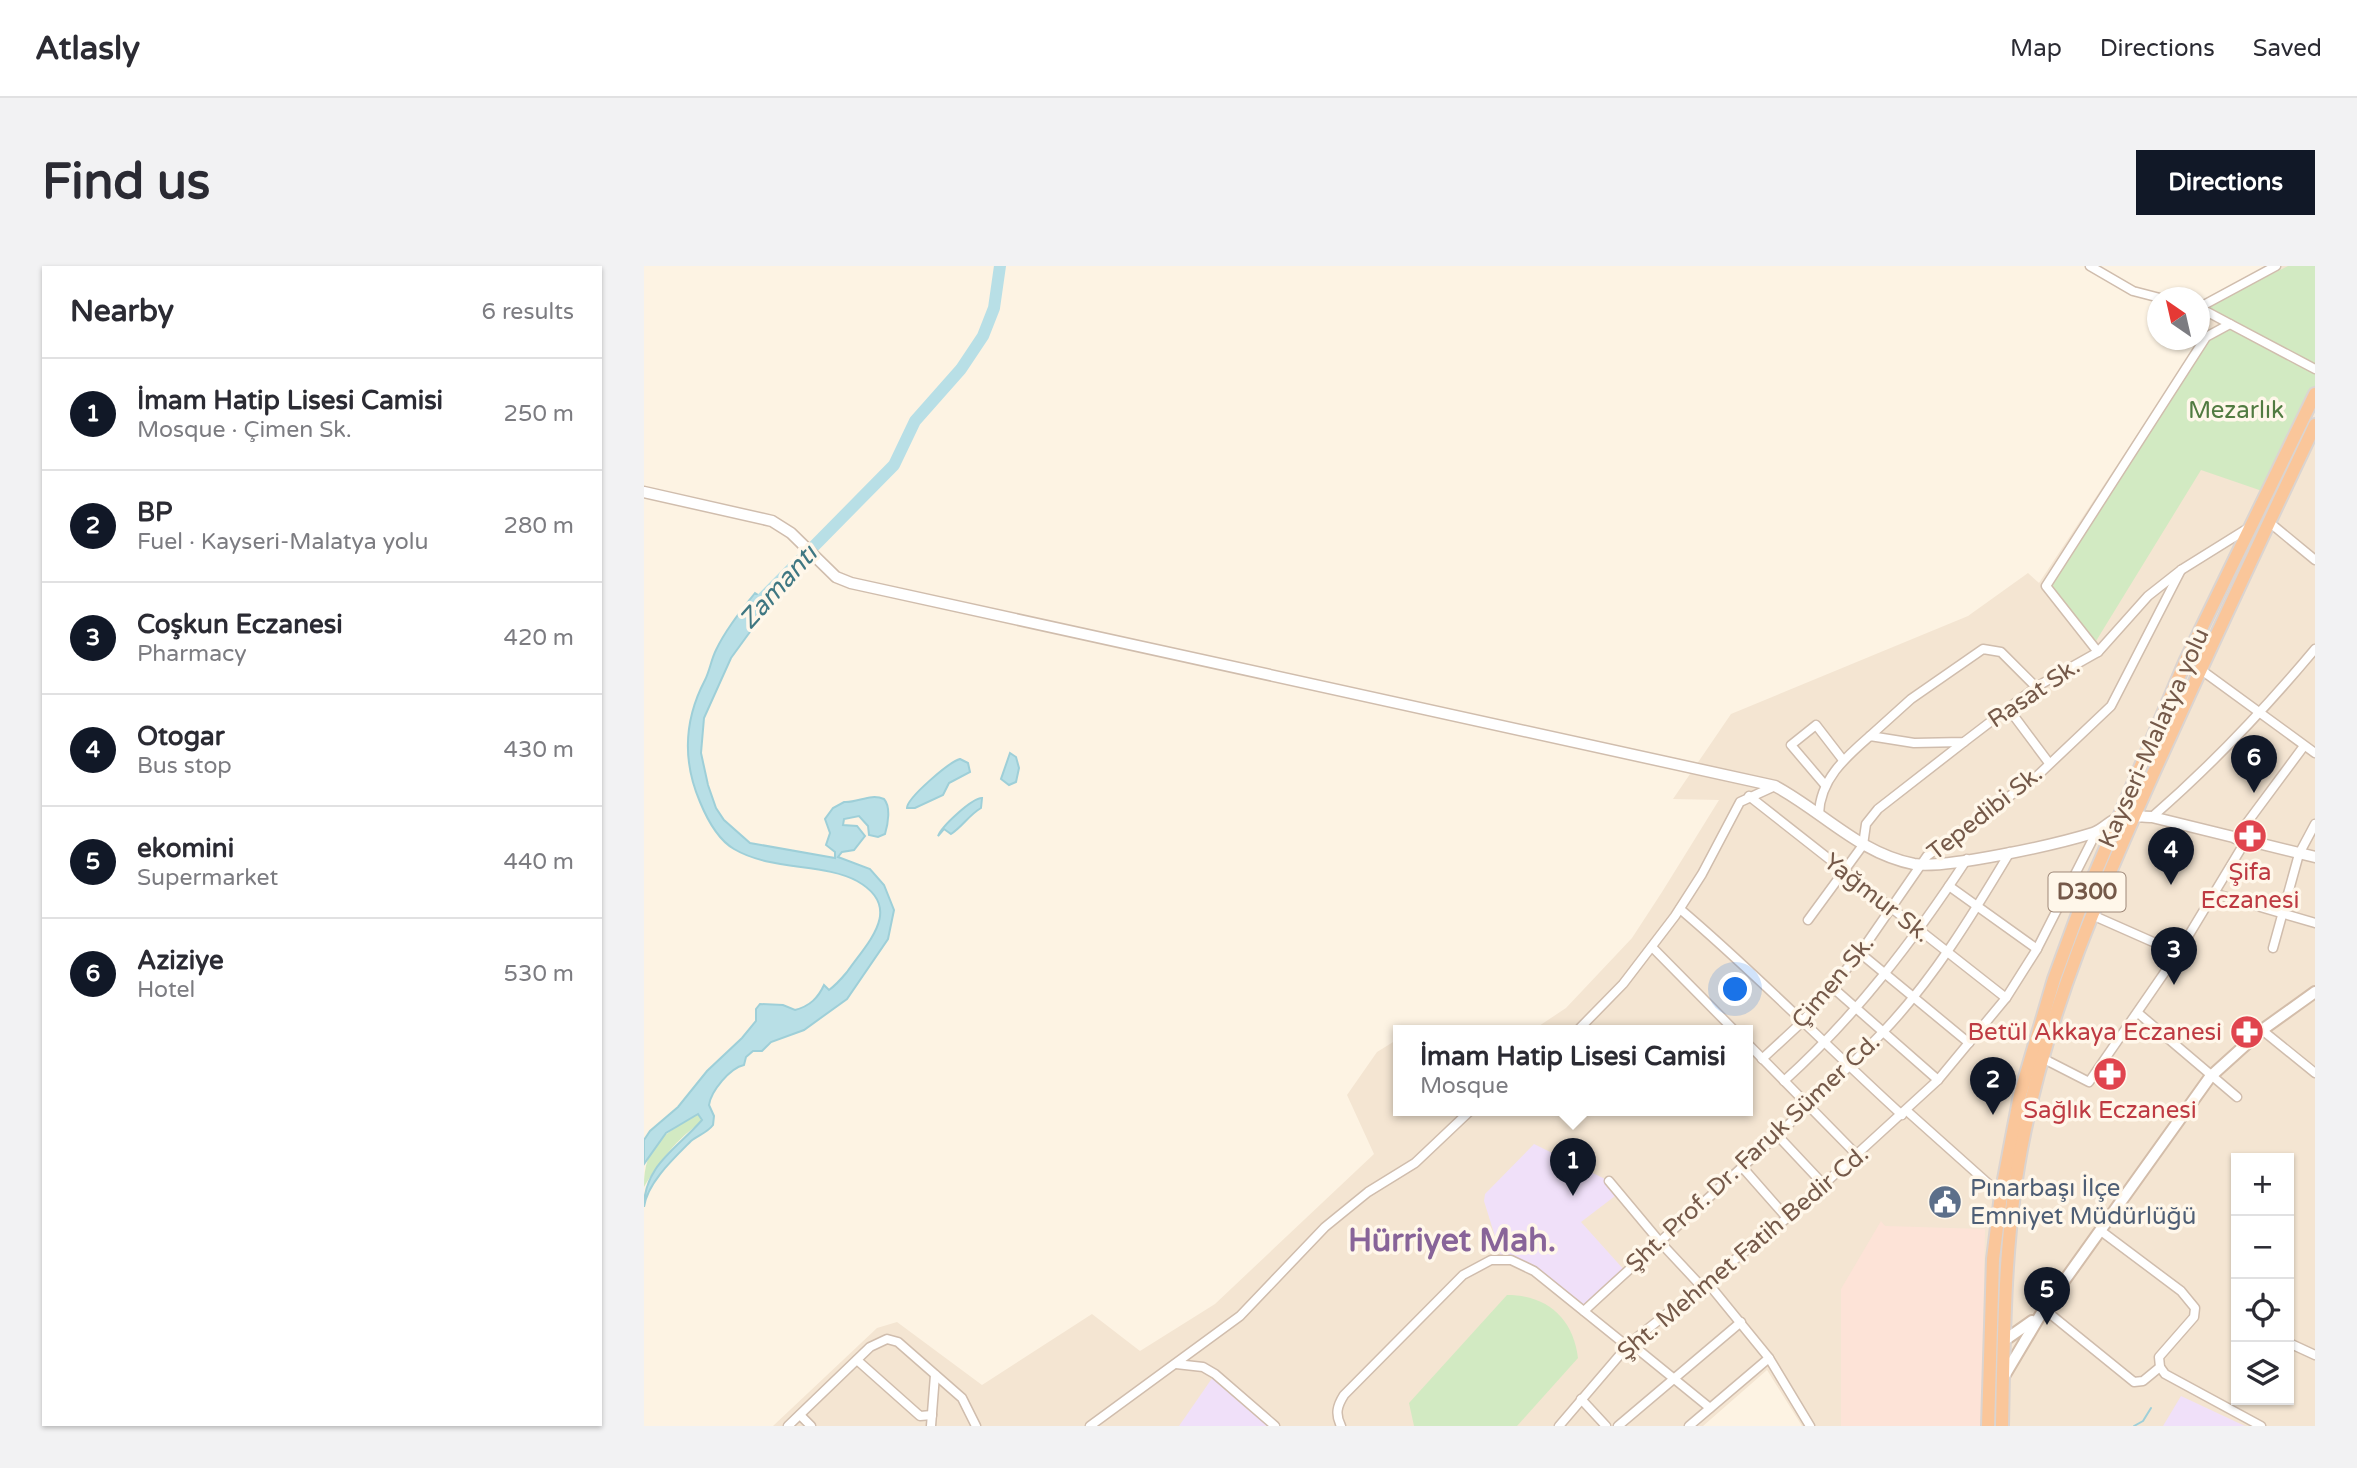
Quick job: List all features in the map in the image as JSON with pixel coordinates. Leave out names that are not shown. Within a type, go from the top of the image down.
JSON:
[{"type":"highway","name":"Kayseri-Malatya yolu","points":[[1988,1426],[1993,1259],[2001,1195],[2031,1054],[2079,911],[2186,660],[2315,394]]},
{"type":"highway","name":"Kayseri-Malatya yolu","points":[[2002,1426],[2007,1262],[2016,1175],[2042,1058],[2092,915],[2134,817],[2200,669],[2315,425]]},
{"type":"main road","points":[[2003,1379],[2044,1309],[2210,1077],[2262,1030],[2312,998]]},
{"type":"main road","points":[[2005,1340],[2018,1333],[2044,1309]]},
{"type":"street","points":[[2090,266],[2133,290],[2147,294]]},
{"type":"street","points":[[2210,302],[2276,266]]},
{"type":"street","points":[[2210,313],[2315,369]]},
{"type":"street","points":[[2098,652],[2046,586],[2206,337],[2230,324]]},
{"type":"street","points":[[644,492],[772,521],[791,533],[836,577],[851,583],[1776,786],[1863,845],[1921,864],[1939,865],[2096,833],[2119,817],[2152,817],[2315,858]]},
{"type":"street","points":[[2269,522],[2315,559]]},
{"type":"street","name":"Rasat Sk.","points":[[1870,736],[1914,743],[1964,741],[2036,687],[2098,652],[2148,596],[2181,570],[2252,526]]},
{"type":"street","name":"Tepedibi Sk.","points":[[1921,864],[1927,856],[2036,777],[2111,706],[2181,570]]},
{"type":"street","points":[[1819,814],[1825,785],[1843,760],[1911,699],[1983,649],[2001,652],[2036,687]]},
{"type":"street","points":[[2152,817],[2211,766],[2315,649]]},
{"type":"street","points":[[2200,669],[2315,753]]},
{"type":"street","points":[[2008,708],[2049,763]]},
{"type":"street","points":[[1825,785],[1791,745],[1816,725],[1843,760]]},
{"type":"street","points":[[1808,920],[1863,845],[1866,824],[1878,809],[1964,741]]},
{"type":"street","points":[[2042,1058],[2089,1082],[2216,894],[2240,840],[2304,746]]},
{"type":"street","points":[[1584,1025],[1597,1013],[1652,947],[1680,909],[1710,860],[1731,814],[1749,796],[1776,786]]},
{"type":"street","name":"Yağmur Sk.","points":[[1749,796],[1891,910],[2007,998]]},
{"type":"street","points":[[2273,948],[2299,854],[2315,824]]},
{"type":"street","name":"Şht. Mehmet Fatih Bedir Cd.","points":[[1559,1426],[1629,1345],[1825,1186],[1938,1080],[2007,998],[2037,949],[2096,833]]},
{"type":"street","name":"Şht. Prof. Dr. Faruk Sümer Cd.","points":[[1584,1311],[1778,1136],[1882,1032],[1947,951],[2011,851]]},
{"type":"street","points":[[1784,1081],[1825,1044],[1886,974],[1967,859]]},
{"type":"street","name":"Çimen Sk.","points":[[1762,1059],[1802,1023],[1832,988],[1891,910],[1921,864]]},
{"type":"street","points":[[1949,886],[1979,904],[2037,949]]},
{"type":"street","points":[[2216,894],[2315,923]]},
{"type":"street","points":[[1680,909],[1741,960],[1847,1065],[2001,1195]]},
{"type":"street","points":[[2092,915],[2178,953]]},
{"type":"street","points":[[1652,947],[1729,1025]]},
{"type":"street","points":[[1860,953],[1969,1043]]},
{"type":"street","points":[[1832,988],[1938,1080]]},
{"type":"street","points":[[2138,1013],[2210,1077],[2237,1097]]},
{"type":"street","points":[[2262,1030],[2315,1073]]},
{"type":"street","points":[[1753,1049],[1858,1156]]},
{"type":"street","points":[[1090,1426],[1240,1316],[1344,1210],[1415,1163],[1465,1116]]},
{"type":"street","points":[[1778,1136],[1825,1186]]},
{"type":"street","points":[[1743,1168],[1787,1218]]},
{"type":"street","points":[[1609,1181],[1660,1242],[1741,1322],[1769,1358],[1810,1426]]},
{"type":"street","points":[[2044,1309],[2134,1382],[2143,1381],[2160,1367],[2161,1353],[2194,1317],[2195,1308],[2181,1291],[2101,1231]]},
{"type":"street","points":[[1342,1426],[1337,1414],[1344,1395],[1453,1285],[1482,1263],[1502,1259],[1522,1265],[1710,1408]]},
{"type":"street","points":[[1618,1426],[1741,1322]]},
{"type":"street","points":[[789,1426],[870,1347],[887,1339],[898,1342],[962,1398],[976,1426]]},
{"type":"street","points":[[2294,1345],[2315,1355]]},
{"type":"street","points":[[1689,1426],[1769,1358]]},
{"type":"street","points":[[857,1360],[920,1416],[932,1415]]},
{"type":"street","points":[[1175,1364],[1203,1367],[1215,1374],[1275,1426]]},
{"type":"street","points":[[2160,1367],[2176,1383],[2261,1426]]},
{"type":"street","points":[[931,1426],[935,1375]]},
{"type":"street","points":[[1581,1399],[1606,1426]]},
{"type":"street","points":[[800,1415],[811,1426]]},
{"type":"shaded area","points":[[2268,266],[2315,266],[2315,1426],[1802,1426],[1767,1370],[1703,1426],[773,1426],[877,1328],[897,1322],[982,1385],[1092,1314],[1140,1351],[1215,1304],[1374,1154],[1347,1095],[1377,1052],[1393,1042],[1393,1116],[1753,1116],[1753,1025],[1540,1025],[1566,1008],[1632,938],[1719,800],[1673,799],[1731,714],[1968,616],[2028,573],[2039,583],[2193,350],[2210,350],[2210,296]]},
{"type":"shaded area","points":[[1534,1144],[1609,1181],[1619,1193],[1581,1222],[1626,1272],[1584,1311],[1534,1271],[1502,1259],[1484,1201],[1485,1194]]},
{"type":"shaded area","points":[[1881,1221],[1885,1226],[1985,1229],[1981,1426],[1841,1426],[1841,1289]]},
{"type":"shaded area","points":[[1215,1374],[1275,1426],[1179,1426]]},
{"type":"shaded area","points":[[2181,1396],[2245,1426],[2163,1426]]},
{"type":"green space","name":"Mezarlık","points":[[2288,266],[2315,266],[2315,394],[2268,493],[2201,470],[2093,646],[2046,586],[2197,350],[2210,350],[2210,334],[2229,324],[2210,313],[2210,305]]},
{"type":"green space","points":[[698,1114],[702,1122],[669,1151],[644,1187],[645,1172],[652,1150],[666,1135]]},
{"type":"green space","points":[[1507,1295],[1534,1299],[1556,1312],[1570,1331],[1578,1358],[1517,1426],[1414,1426],[1409,1403]]},
{"type":"water","points":[[755,593],[771,603],[731,658],[704,718],[701,753],[716,808],[724,820],[750,843],[835,858],[835,852],[826,845],[830,833],[825,819],[833,808],[844,802],[879,797],[884,799],[888,811],[885,834],[878,837],[869,835],[868,826],[859,816],[844,819],[843,825],[857,826],[865,836],[854,850],[842,852],[838,857],[870,869],[884,885],[894,910],[888,939],[847,999],[804,1030],[771,1042],[762,1051],[753,1051],[746,1057],[744,1065],[722,1081],[713,1093],[709,1105],[714,1116],[713,1125],[691,1141],[662,1171],[650,1189],[644,1207],[646,1192],[656,1168],[702,1120],[698,1114],[666,1133],[644,1164],[644,1140],[650,1131],[678,1107],[707,1071],[742,1038],[756,1021],[756,1009],[760,1004],[783,1005],[795,1010],[813,1001],[824,985],[829,990],[847,972],[878,926],[878,903],[871,891],[857,881],[844,875],[764,861],[728,845],[709,822],[694,786],[688,755],[689,725],[693,710],[720,642]]},
{"type":"water","points":[[1010,753],[1016,757],[1019,768],[1016,782],[1009,785],[1001,779]]},
{"type":"water","points":[[960,759],[968,763],[970,772],[949,783],[943,795],[915,808],[907,808],[929,781]]},
{"type":"water","points":[[982,798],[981,808],[955,831],[951,834],[944,829],[938,836],[945,826],[958,813]]},
{"type":"waterway","name":"Zamantı","points":[[751,610],[894,465],[915,421],[961,369],[983,336],[994,308],[1000,266]]},
{"type":"waterway","points":[[2134,1426],[2143,1421],[2151,1408]]},
{"type":"place","name":"Aziziye","points":[[2254,793]]},
{"type":"place","name":"Şifa Eczanesi","points":[[2250,836]]},
{"type":"place","name":"Otogar","points":[[2171,885]]},
{"type":"place","name":"Coşkun Eczanesi","points":[[2174,985]]},
{"type":"place","name":"Betül Akkaya Eczanesi","points":[[2247,1032]]},
{"type":"place","name":"Sağlık Eczanesi","points":[[2110,1074]]},
{"type":"place","name":"BP","points":[[1993,1115]]},
{"type":"place","name":"İmam Hatip Lisesi Camisi","points":[[1573,1196]]},
{"type":"place","name":"Pınarbaşı İlçe Emniyet Müdürlüğü","points":[[1945,1202]]},
{"type":"place","name":"ekomini","points":[[2047,1325]]},
{"type":"district","name":"Hürriyet Mah.","points":[[1452,1241]]}]
